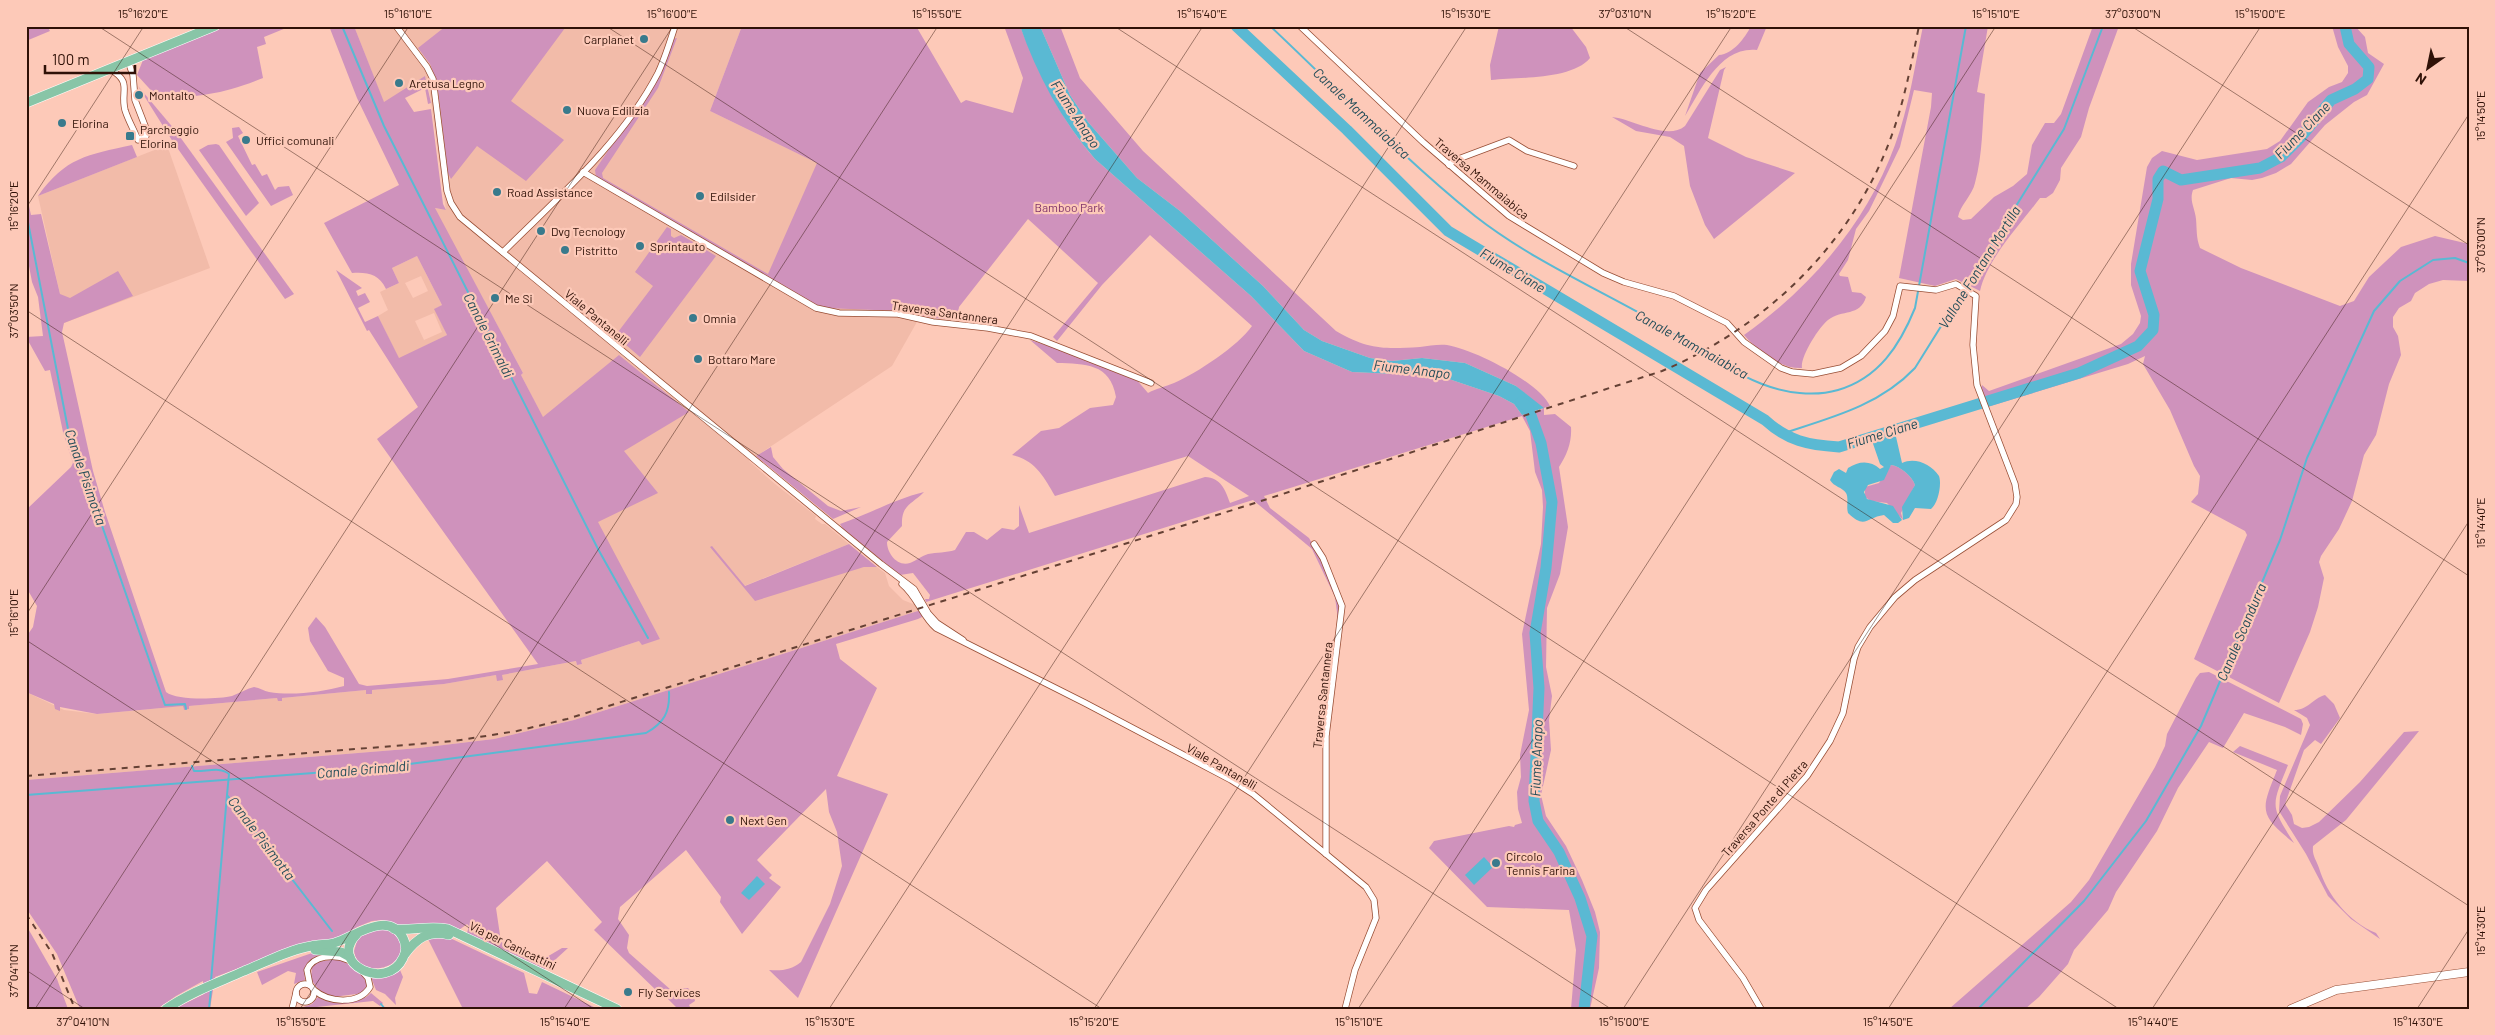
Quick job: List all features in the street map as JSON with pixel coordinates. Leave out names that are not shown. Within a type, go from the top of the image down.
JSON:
[{"type":"main road","points":[[26,103],[216,26]]},
{"type":"main road","points":[[166,1009],[204,987],[245,971],[313,950],[341,952],[351,959],[362,971],[378,973],[392,970],[400,963],[405,954],[404,940],[394,928],[384,925],[374,926],[329,944],[312,945],[262,962],[245,971]]},
{"type":"main road","name":"Via per Canicattini","points":[[394,928],[405,930],[431,926],[448,928],[616,1009]]},
{"type":"main road","name":"Via per Canicattini","points":[[405,954],[423,935],[433,933],[447,934],[605,1009]]},
{"type":"main road","points":[[351,959],[351,944],[357,934]]},
{"type":"street","name":"Viale Pantanelli","points":[[396,26],[427,66],[433,79],[451,203],[460,217],[914,589],[928,613],[937,622],[963,640],[1231,780],[1253,794],[1366,887],[1376,907],[1376,918],[1355,970],[1345,1009]]},
{"type":"street","points":[[503,252],[602,153],[650,86],[664,59],[675,26]]},
{"type":"street","name":"Traversa Mammaiabica","points":[[1300,26],[1449,164],[1509,216],[1541,238],[1624,282],[1674,296],[1727,323],[1744,342],[1759,354],[1792,372],[1814,374],[1831,371],[1861,356],[1885,331],[1893,316],[1900,286],[1936,290],[1952,283],[1961,285],[1976,296],[1973,345],[1980,395],[1985,408]]},
{"type":"street","points":[[133,78],[141,56]]},
{"type":"street","points":[[114,67],[122,78],[126,92],[125,108],[138,140],[146,136],[147,131],[135,100],[133,78],[128,61]]},
{"type":"street","points":[[122,78],[133,78]]},
{"type":"street","points":[[1449,164],[1509,140],[1527,151],[1574,166]]},
{"type":"street","name":"Traversa Santannera","points":[[583,172],[816,308],[839,313],[898,314],[933,322],[1031,336],[1151,383]]},
{"type":"street","name":"Traversa Ponte di Pietra","points":[[1760,1009],[1743,978],[1699,920],[1695,908],[1706,890],[1820,759],[1843,713],[1854,659],[1862,638],[1870,627],[1895,597],[1915,580],[2006,520],[2013,512],[2017,497],[2014,484],[1985,408]]},
{"type":"street","name":"Traversa Santannera","points":[[1314,544],[1323,558],[1342,606],[1326,736],[1326,854]]},
{"type":"street","points":[[293,1009],[303,1001],[312,999],[312,988],[307,970],[317,959],[338,957],[351,959]]},
{"type":"street","points":[[293,1009],[298,987],[302,984],[312,988],[320,996],[331,1000],[357,999],[364,996],[370,987],[368,978],[362,971]]},
{"type":"street","points":[[2291,1009],[2336,990],[2469,972]]},
{"type":"street","points":[[296,993],[298,998],[303,1001]]},
{"type":"shaded area","points":[[354,26],[742,26],[710,111],[817,163],[922,313],[892,366],[749,461],[816,516],[815,519],[825,524],[849,544],[744,586],[871,566],[877,567],[885,573],[889,586],[903,600],[913,604],[915,601],[921,610],[574,720],[494,739],[419,748],[26,780],[26,692],[64,710],[97,714],[183,706],[184,710],[189,709],[189,706],[277,698],[282,701],[282,698],[366,690],[367,694],[372,694],[372,690],[444,684],[496,675],[502,680],[501,675],[576,661],[577,665],[582,664],[581,660],[639,641],[660,639],[616,560],[521,375],[523,373],[434,208],[446,210],[429,88],[425,77],[384,103]]},
{"type":"shaded area","points":[[167,145],[210,268],[64,323],[60,294],[38,196]]},
{"type":"shaded area","points":[[417,256],[442,305],[435,309],[447,335],[399,359],[378,316],[388,310],[380,292],[399,283],[392,268]],"holes":[[[421,276],[428,291],[413,298],[405,283]],[[434,313],[442,332],[424,340],[415,321]]]},
{"type":"green space","points":[[26,26],[47,26],[50,31],[26,41]]},
{"type":"green space","points":[[227,26],[291,26],[264,37],[266,44],[257,47],[263,78],[236,88],[187,97],[158,98],[137,75],[143,60]]},
{"type":"green space","points":[[329,26],[354,26],[384,102],[425,76],[431,103],[428,104],[425,88],[405,98],[414,112],[431,109],[443,204],[446,210],[435,208],[523,373],[521,375],[543,417],[619,355],[689,412],[624,451],[658,493],[598,522],[660,639],[642,645],[639,641],[581,660],[582,664],[577,665],[576,661],[502,675],[503,680],[497,681],[496,675],[444,684],[372,690],[372,694],[366,694],[366,690],[282,698],[282,701],[278,701],[277,698],[189,706],[189,709],[184,710],[183,706],[97,714],[60,707],[60,711],[55,709],[54,704],[26,692],[26,637],[33,627],[37,606],[26,587],[26,510],[73,463],[63,432],[50,370],[45,371],[26,337],[43,336],[38,297],[32,282],[26,250],[26,209],[29,206],[31,215],[41,214],[60,294],[70,298],[118,271],[133,296],[64,323],[62,332],[93,471],[166,692],[179,697],[218,698],[232,696],[254,687],[269,692],[287,694],[317,692],[344,686],[344,678],[328,671],[310,641],[308,628],[316,617],[325,627],[359,684],[367,686],[448,679],[538,664],[377,439],[418,407],[369,330],[367,331],[336,270],[362,288],[356,291],[358,296],[365,293],[370,302],[358,308],[365,322],[378,316],[399,358],[447,335],[434,309],[442,305],[417,256],[392,268],[399,283],[386,289],[380,280],[372,275],[352,273],[324,223],[399,185],[357,98]]},
{"type":"green space","points":[[446,26],[565,28],[511,101],[564,140],[526,181],[477,146],[451,179],[448,173],[437,82],[430,64],[418,48]]},
{"type":"green space","name":"Bamboo Park","points":[[742,26],[916,26],[961,103],[966,100],[1013,113],[1023,78],[1004,26],[1020,26],[1035,62],[1061,112],[1095,159],[1251,296],[1304,351],[1352,372],[1440,376],[1499,396],[1514,404],[1522,415],[1543,409],[1516,386],[1465,363],[1422,358],[1392,361],[1370,358],[1322,341],[1304,330],[1263,286],[1180,211],[1137,178],[1088,122],[1070,95],[1040,26],[1060,26],[1080,78],[1143,151],[1336,331],[1358,342],[1377,347],[1407,348],[1447,345],[1473,353],[1504,368],[1533,387],[1550,406],[1544,408],[1544,415],[1555,414],[1571,427],[1571,438],[1568,448],[1559,467],[1568,527],[1560,574],[1547,608],[1546,667],[1552,696],[1549,720],[1551,750],[1541,795],[1546,816],[1566,846],[1582,880],[1595,912],[1600,932],[1599,968],[1590,1009],[1571,1009],[1576,950],[1569,910],[1487,907],[1429,848],[1434,841],[1509,826],[1514,827],[1522,823],[1518,809],[1517,792],[1521,777],[1520,755],[1529,710],[1522,634],[1541,544],[1543,507],[1542,490],[1535,472],[1530,431],[1522,416],[1264,496],[1270,508],[1309,538],[1320,558],[1340,606],[1338,620],[1335,597],[1312,549],[1253,500],[926,602],[925,599],[929,599],[930,595],[913,573],[900,575],[843,529],[840,524],[924,492],[905,509],[902,526],[887,542],[891,555],[897,561],[905,564],[928,554],[955,550],[966,532],[974,532],[987,540],[1002,528],[1014,530],[1019,526],[1019,505],[1029,533],[1205,477],[1215,480],[1222,485],[1230,503],[1249,496],[1188,456],[1055,496],[1043,476],[1033,465],[1020,457],[1012,455],[1041,431],[1059,428],[1090,408],[1113,405],[1116,397],[1108,377],[1102,372],[1086,365],[1057,363],[1030,340],[1136,379],[1148,393],[1174,383],[1205,366],[1237,342],[1252,326],[1150,235],[1102,285],[1057,341],[1053,337],[1098,283],[1028,219],[959,307],[957,320],[933,318],[899,311],[825,308],[817,306],[596,177],[595,170],[652,86],[673,39],[677,38],[658,88],[602,173],[603,178],[768,274],[817,163],[710,111]]},
{"type":"green space","points":[[1499,26],[1570,26],[1586,47],[1590,58],[1582,65],[1558,74],[1491,80],[1490,65]]},
{"type":"green space","points":[[1751,26],[1767,26],[1757,50],[1744,51],[1732,55],[1722,62],[1705,83],[1685,116],[1700,73],[1719,55],[1734,49]]},
{"type":"green space","points":[[1923,26],[1988,26],[1977,92],[1985,94],[1980,161],[1973,188],[1959,213],[1958,217],[1963,220],[1971,219],[1994,197],[2013,186],[2027,174],[2032,145],[2045,123],[2054,123],[2061,114],[2093,26],[2119,26],[2089,108],[2081,137],[2061,168],[2060,180],[2053,193],[2046,198],[2040,198],[2005,243],[1990,267],[1980,291],[1956,279],[1935,286],[1899,278],[1931,107],[1932,93],[1914,90],[1900,147],[1869,211],[1856,229],[1848,260],[1839,274],[1840,276],[1848,277],[1852,292],[1861,293],[1866,297],[1860,307],[1833,317],[1824,324],[1815,335],[1807,350],[1802,368],[1786,366],[1763,353],[1744,335],[1769,316],[1814,275],[1834,252],[1869,201],[1883,174],[1900,131]]},
{"type":"green space","points":[[2332,26],[2355,26],[2365,37],[2368,53],[2384,64],[2367,95],[2354,102],[2325,125],[2291,164],[2276,173],[2252,180],[2231,178],[2193,190],[2192,201],[2200,248],[2241,268],[2340,306],[2354,301],[2369,277],[2401,247],[2435,236],[2469,244],[2469,281],[2443,280],[2429,284],[2415,293],[2411,301],[2399,308],[2393,317],[2393,327],[2398,336],[2401,355],[2389,384],[2376,435],[2364,455],[2352,501],[2339,529],[2321,556],[2319,562],[2324,578],[2318,607],[2310,632],[2279,703],[2194,659],[2247,535],[2245,531],[2191,502],[2198,494],[2200,476],[2170,410],[2143,364],[2145,356],[2128,364],[1987,407],[1981,389],[1982,385],[1989,391],[2121,344],[2133,334],[2140,323],[2141,316],[2131,285],[2131,264],[2147,167],[2152,158],[2162,151],[2197,160],[2267,149],[2280,141],[2308,102],[2329,87],[2342,82],[2348,73],[2348,66],[2338,47]]},
{"type":"green space","points":[[1726,67],[1708,138],[1746,157],[1795,173],[1714,239],[1705,225],[1690,186],[1684,146],[1670,137],[1636,131],[1612,117],[1660,130],[1678,130],[1685,126],[1720,70]]},
{"type":"green space","points":[[138,86],[175,130],[294,294],[285,299],[173,142]]},
{"type":"green space","points":[[239,127],[243,133],[238,136],[252,165],[255,164],[262,176],[267,174],[275,190],[278,187],[289,186],[293,195],[271,206],[226,142],[233,138],[232,128]]},
{"type":"green space","points":[[132,145],[137,157],[38,196],[48,183],[68,165],[90,155]]},
{"type":"green space","points":[[208,145],[219,145],[259,203],[246,216],[199,150]]},
{"type":"green space","points":[[667,227],[671,229],[671,236],[674,238],[681,235],[693,242],[694,249],[697,251],[703,248],[716,256],[640,357],[618,338],[618,332],[653,286],[635,272]]},
{"type":"green space","points":[[771,447],[773,457],[783,469],[828,506],[841,511],[861,507],[833,519],[756,456]]},
{"type":"green space","points":[[1891,465],[1905,472],[1915,485],[1901,513],[1903,520],[1887,503],[1871,501],[1865,497],[1865,487],[1879,483]]},
{"type":"green space","points":[[849,544],[877,567],[864,567],[755,601],[710,547],[712,546],[745,586]]},
{"type":"green space","points":[[921,610],[922,617],[918,619],[836,644],[840,659],[877,688],[837,776],[888,794],[798,998],[769,970],[794,967],[801,962],[830,904],[842,866],[837,832],[829,812],[826,789],[757,860],[772,875],[769,878],[781,887],[742,934],[720,902],[721,897],[686,850],[620,907],[618,919],[629,935],[627,948],[629,953],[671,990],[688,988],[693,994],[695,1001],[689,1005],[691,1009],[678,1009],[664,995],[662,996],[594,930],[602,922],[547,861],[496,908],[501,942],[540,961],[562,948],[568,948],[544,970],[467,933],[469,926],[467,924],[459,930],[401,926],[383,920],[372,921],[357,927],[340,938],[307,943],[215,977],[210,1009],[174,1009],[204,994],[203,981],[157,1009],[80,1009],[57,954],[26,908],[26,780],[419,748],[494,739],[574,720]]},
{"type":"green space","points":[[2209,672],[2301,719],[2303,724],[2301,735],[2285,727],[2244,713],[2223,748],[2209,742],[2178,788],[2157,831],[2116,892],[2108,910],[2074,950],[2068,964],[2039,997],[2025,1009],[1949,1009],[2071,902],[2089,880],[2155,767],[2165,746],[2167,734],[2196,678],[2200,673]]},
{"type":"green space","points":[[2325,695],[2334,704],[2340,718],[2321,744],[2315,740],[2304,750],[2285,804],[2292,815],[2294,824],[2302,828],[2319,822],[2360,782],[2404,732],[2419,731],[2346,820],[2313,846],[2314,855],[2333,898],[2348,915],[2376,933],[2380,939],[2351,919],[2328,896],[2306,854],[2279,811],[2280,796],[2310,725],[2307,718],[2294,710],[2299,710]]},
{"type":"green space","points":[[2240,746],[2288,765],[2278,790],[2276,806],[2277,813],[2294,843],[2274,825],[2266,811],[2268,794],[2277,770],[2233,752]]},
{"type":"green space","points":[[26,925],[57,979],[68,1009],[26,1009]]},
{"type":"green space","points":[[389,929],[399,941],[401,951],[397,960],[388,966],[378,968],[367,967],[359,962],[354,951],[358,938],[371,930]]},
{"type":"green space","points":[[427,937],[450,938],[524,973],[529,993],[537,994],[542,982],[598,1009],[463,1009]]},
{"type":"green space","points":[[315,952],[321,955],[316,956],[307,964],[305,980],[294,984],[296,973],[288,971],[262,985],[257,972]]},
{"type":"green space","points":[[337,959],[359,972],[367,984],[364,993],[333,997],[320,992],[311,979],[312,966],[316,962]]},
{"type":"green space","points":[[400,970],[403,977],[395,998],[396,1005],[385,994],[376,990],[371,977],[384,977]]},
{"type":"green space","points":[[371,993],[383,1003],[380,1006],[373,1001],[298,1009],[312,1004],[318,997],[330,1002],[345,1003],[360,1000]]},
{"type":"water","points":[[1020,26],[1040,26],[1070,95],[1088,122],[1137,178],[1180,211],[1263,286],[1304,330],[1322,341],[1370,358],[1392,361],[1422,358],[1465,363],[1516,386],[1544,408],[1522,415],[1514,404],[1499,396],[1440,376],[1352,372],[1304,351],[1251,296],[1095,159],[1061,113],[1042,80]]},
{"type":"water","points":[[1894,428],[1902,463],[1917,461],[1932,468],[1939,476],[1939,494],[1931,509],[1915,508],[1909,518],[1903,520],[1902,507],[1915,485],[1905,472],[1891,465],[1884,480],[1868,485],[1864,492],[1867,499],[1893,506],[1902,520],[1898,523],[1893,523],[1884,515],[1862,522],[1858,521],[1848,513],[1846,493],[1830,480],[1834,472],[1839,469],[1846,473],[1848,468],[1864,462],[1880,469],[1884,467],[1880,464],[1870,435]]},
{"type":"water","points":[[1484,857],[1493,867],[1474,885],[1465,875]]},
{"type":"water","points":[[757,876],[765,884],[749,900],[741,893]]},
{"type":"waterway","name":"Canale Grimaldi","points":[[342,26],[384,126],[598,549],[648,638]]},
{"type":"waterway","name":"Fiume Ciane","points":[[1236,26],[1347,130],[1448,231],[1765,420],[1782,433],[1799,441],[1839,447],[2079,373],[2138,346],[2153,330],[2154,315],[2140,271],[2158,199],[2158,179],[2163,171],[2181,180],[2260,168],[2281,157],[2301,137],[2331,100],[2355,89],[2368,79],[2369,67],[2349,44],[2345,26]]},
{"type":"waterway","name":"Canale Mammaiabica","points":[[1270,26],[1422,171],[1475,216],[1515,244],[1643,315],[1746,377],[1780,390],[1809,394],[1829,392],[1852,385],[1876,369],[1895,347],[1915,308],[1966,26]]},
{"type":"waterway","name":"Vallone Fontana Mortilla","points":[[1781,434],[1835,416],[1870,401],[1886,392],[1915,368],[2064,129],[2103,26]]},
{"type":"waterway","name":"Canale Pisimotta","points":[[27,217],[68,429],[165,705],[185,704],[186,709]]},
{"type":"waterway","name":"Canale Scandurra","points":[[1978,1009],[2084,901],[2146,821],[2201,726],[2280,540],[2307,458],[2374,311],[2400,281],[2433,260],[2455,258],[2469,263]]},
{"type":"waterway","name":"Fiume Anapo","points":[[1521,402],[1528,407],[1541,443],[1552,502],[1546,568],[1535,633],[1539,688],[1534,801],[1538,821],[1559,852],[1580,898],[1592,936],[1584,1009]]},
{"type":"waterway","name":"Canale Grimaldi","points":[[26,795],[379,768],[646,733],[665,716],[669,692]]},
{"type":"waterway","name":"Canale Pisimotta","points":[[192,766],[194,771],[221,770],[229,774],[227,795],[332,931]]},
{"type":"waterway","points":[[211,981],[227,795]]},
{"type":"waterway","points":[[209,1009],[211,989]]},
{"type":"waterway","points":[[381,1004],[385,1009]]},
{"type":"railway","points":[[26,776],[454,741],[517,731],[567,719],[1255,503],[1662,371],[1699,353],[1735,332],[1769,307],[1800,279],[1828,248],[1852,214],[1873,178],[1890,140],[1903,98],[1919,26]]},
{"type":"railway","points":[[26,914],[52,953],[75,1009]]},
{"type":"place","name":"Carplanet","points":[[644,39]]},
{"type":"place","name":"Aretusa Legno","points":[[399,83]]},
{"type":"place","name":"Montalto","points":[[139,95]]},
{"type":"place","name":"Nuova Edilizia","points":[[567,110]]},
{"type":"place","name":"Elorina","points":[[62,123]]},
{"type":"place","name":"Parcheggio Elorina","points":[[130,136]]},
{"type":"place","name":"Uffici comunali","points":[[246,140]]},
{"type":"place","name":"Road Assistance","points":[[497,192]]},
{"type":"place","name":"Edilsider","points":[[700,196]]},
{"type":"place","name":"Dvg Tecnology","points":[[541,231]]},
{"type":"place","name":"Sprintauto","points":[[640,246]]},
{"type":"place","name":"Pistritto","points":[[565,250]]},
{"type":"place","name":"Me Si","points":[[495,298]]},
{"type":"place","name":"Omnia","points":[[693,318]]},
{"type":"place","name":"Bottaro Mare","points":[[698,359]]},
{"type":"place","name":"Next Gen","points":[[730,820]]},
{"type":"place","name":"Circolo Tennis Farina","points":[[1496,863]]},
{"type":"place","name":"Fly Services","points":[[628,992]]}]
